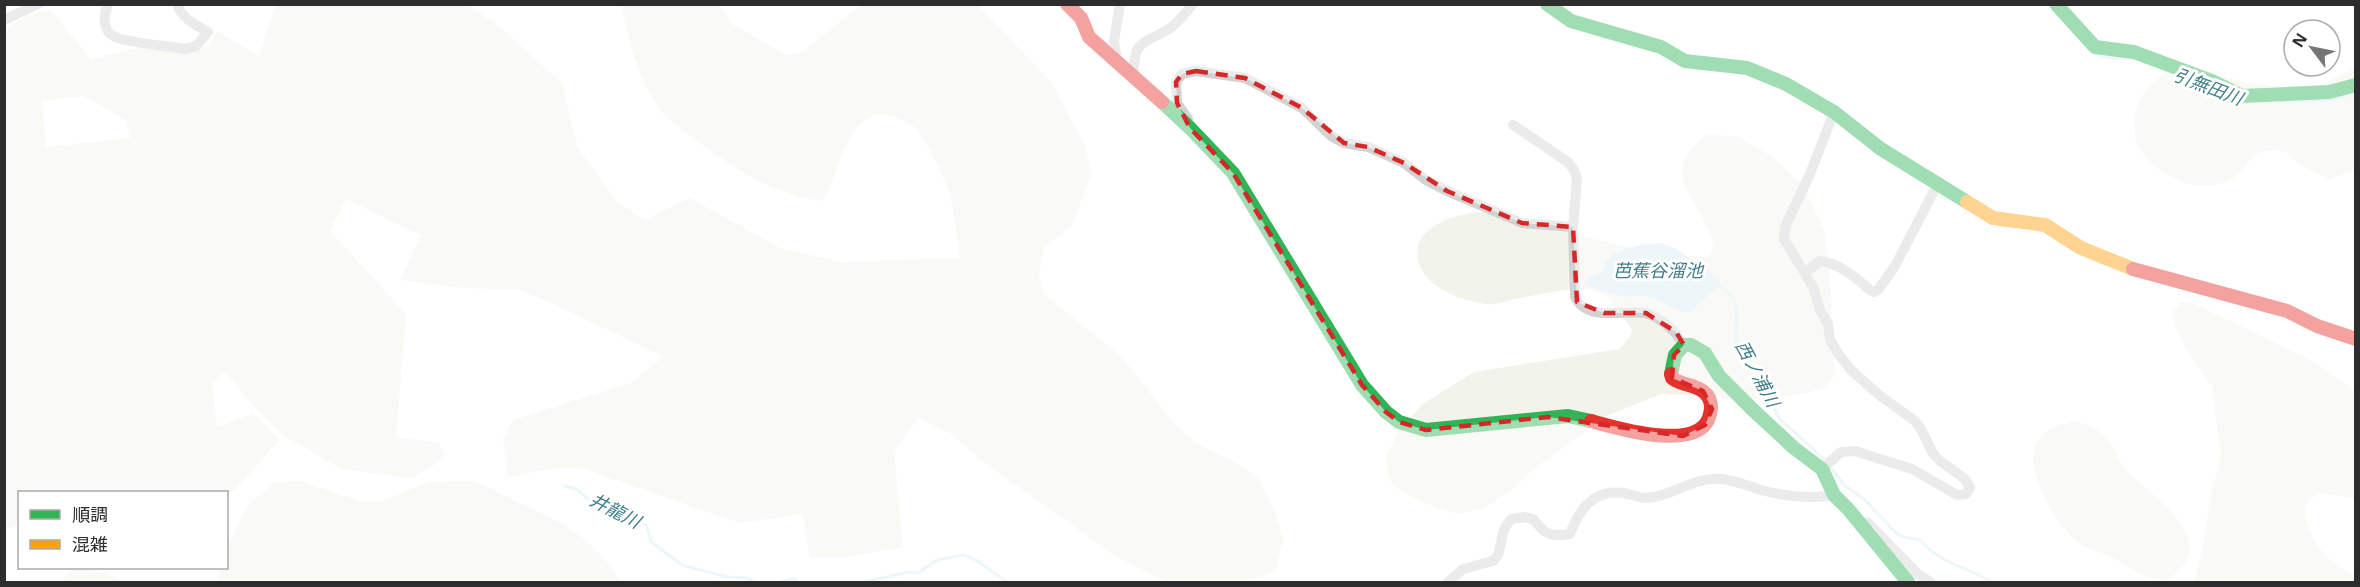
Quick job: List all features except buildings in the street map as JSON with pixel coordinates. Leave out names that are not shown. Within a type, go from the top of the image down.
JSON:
[{"type":"street","points":[[4,20],[38,4]]},
{"type":"street","points":[[108,4],[104,19],[105,27],[114,37],[185,49],[196,46],[208,32],[188,20],[177,4]]},
{"type":"street","points":[[1067,4],[1082,18],[1089,37],[1190,128],[1233,172],[1292,273],[1362,385],[1386,412],[1399,422],[1426,430],[1568,416],[1643,433],[1683,436],[1697,432],[1705,425],[1712,409],[1703,391],[1682,385],[1672,378],[1671,363],[1674,355],[1684,345],[1691,345],[1705,353],[1719,376],[1752,409],[1794,448],[1822,469],[1834,495],[1908,582]]},
{"type":"street","points":[[1117,60],[1113,41],[1120,4]]},
{"type":"street","points":[[1133,79],[1134,55],[1138,46],[1171,28],[1193,4]]},
{"type":"street","points":[[1547,4],[1571,21],[1660,47],[1685,61],[1747,68],[1786,84],[1834,112],[1881,149],[1993,218],[2045,225],[2081,248],[2103,258],[2145,273],[2287,311],[2317,326],[2355,339]]},
{"type":"street","points":[[2056,4],[2095,47],[2134,52],[2212,81],[2242,96],[2329,92],[2355,85]]},
{"type":"street","points":[[1190,128],[1188,118],[1177,103],[1176,82],[1182,74],[1196,70],[1245,78],[1302,108],[1331,136],[1344,143],[1368,147],[1404,163],[1426,180],[1447,191],[1522,223],[1573,227]]},
{"type":"street","points":[[1822,469],[1840,452],[1855,451],[1912,469],[1957,495],[1966,494],[1970,488],[1965,479],[1932,453],[1916,421],[1879,395],[1852,371],[1839,355],[1830,339],[1828,324],[1820,310],[1806,272],[1787,246],[1784,233],[1834,112]]},
{"type":"street","points":[[1513,125],[1568,162],[1574,170],[1576,179],[1573,227],[1577,302],[1583,307],[1604,313],[1646,313],[1676,332],[1684,345]]},
{"type":"street","points":[[1806,272],[1820,261],[1830,262],[1848,272],[1870,290],[1874,292],[1878,290],[1895,266],[1937,185]]},
{"type":"street","points":[[1448,582],[1463,569],[1493,561],[1498,555],[1504,529],[1511,519],[1525,517],[1533,519],[1543,531],[1554,536],[1570,534],[1575,518],[1586,503],[1609,493],[1645,498],[1703,479],[1724,479],[1773,493],[1816,498],[1834,495]]},
{"type":"street","points":[[1855,519],[1866,521],[1918,574],[1930,582]]},
{"type":"highlighted area","points":[[1196,71],[1245,78],[1302,108],[1344,143],[1368,147],[1404,163],[1447,191],[1522,223],[1573,227],[1577,302],[1604,313],[1646,313],[1676,332],[1684,345],[1674,355],[1672,378],[1703,391],[1712,409],[1705,425],[1683,436],[1548,417],[1426,430],[1399,422],[1386,412],[1362,385],[1233,173],[1190,128],[1177,103],[1176,82],[1182,74]]},
{"type":"shaded area","points":[[276,4],[468,5],[501,28],[562,83],[578,148],[618,203],[645,220],[690,198],[780,248],[841,262],[960,258],[948,189],[929,149],[910,124],[891,115],[877,115],[865,120],[850,137],[823,201],[785,192],[730,164],[663,114],[640,73],[631,47],[622,5],[720,5],[732,24],[787,55],[801,53],[861,5],[978,5],[1051,82],[1085,146],[1091,175],[1072,225],[1045,247],[1039,273],[1043,294],[1123,358],[1175,425],[1199,445],[1236,462],[1259,479],[1275,512],[1284,540],[1275,570],[1262,577],[1237,582],[1164,581],[1114,555],[985,463],[950,433],[918,418],[894,451],[903,547],[844,557],[810,557],[802,514],[740,523],[579,467],[550,469],[508,477],[503,439],[513,420],[631,383],[664,356],[522,290],[465,288],[400,280],[421,235],[346,199],[330,231],[406,314],[396,437],[439,443],[445,458],[412,479],[340,468],[286,437],[252,404],[225,372],[212,382],[217,427],[253,413],[279,440],[235,490],[228,493],[18,491],[18,524],[6,529],[5,574],[5,32],[25,16],[51,11],[91,59],[138,48],[209,47],[217,31],[259,56]],"holes":[[[83,96],[125,119],[130,138],[46,147],[42,101]]]},
{"type":"shaded area","points":[[2355,68],[2355,170],[2330,179],[2304,167],[2286,153],[2274,150],[2255,155],[2236,177],[2227,181],[2209,186],[2185,183],[2154,165],[2140,149],[2136,140],[2134,132],[2139,102],[2150,86],[2169,70],[2274,87],[2314,88],[2334,78],[2342,78],[2342,74]]},
{"type":"shaded area","points":[[1707,135],[1737,136],[1771,156],[1802,184],[1824,229],[1831,292],[1835,374],[1826,387],[1804,394],[1740,401],[1713,396],[1661,394],[1609,415],[1535,468],[1510,491],[1484,508],[1457,514],[1412,497],[1394,486],[1388,476],[1386,456],[1399,430],[1424,403],[1474,372],[1620,349],[1632,330],[1612,302],[1596,291],[1566,290],[1491,304],[1463,299],[1451,294],[1428,279],[1421,269],[1418,257],[1419,244],[1429,230],[1457,216],[1485,212],[1516,217],[1638,249],[1673,255],[1708,257],[1714,247],[1709,230],[1682,176],[1683,163],[1691,150]]},
{"type":"shaded area","points":[[2181,302],[2193,303],[2311,360],[2355,391],[2355,499],[2320,492],[2307,502],[2304,511],[2310,531],[2319,547],[2332,561],[2355,575],[2355,582],[2194,582],[2204,542],[2210,498],[2221,455],[2212,387],[2186,349],[2175,325],[2173,312]]},
{"type":"shaded area","points":[[2076,421],[2105,436],[2127,471],[2181,523],[2189,548],[2186,561],[2167,581],[2143,575],[2113,557],[2083,546],[2065,530],[2048,503],[2036,475],[2033,462],[2034,451],[2040,438],[2050,430]]},
{"type":"shaded area","points":[[299,481],[359,501],[382,501],[430,482],[474,481],[558,522],[585,539],[612,567],[620,582],[217,582],[221,569],[228,569],[228,546],[248,505],[273,483]]},
{"type":"shaded area","points":[[72,569],[86,569],[112,576],[123,582],[61,582]]},
{"type":"water","name":"芭蕉谷溜池","points":[[1661,243],[1675,248],[1718,278],[1720,283],[1689,313],[1643,295],[1625,297],[1584,285],[1587,278],[1601,273],[1607,261],[1618,252],[1640,245]]},
{"type":"waterway","name":"引無田川","points":[[2098,54],[2103,57],[2130,59]]},
{"type":"waterway","name":"引無田川","points":[[2276,102],[2331,100],[2347,95]]},
{"type":"waterway","name":"西ノ浦川","points":[[1714,285],[1724,289],[1735,301],[1737,342],[1766,385],[1772,405],[1780,419],[1824,459]]},
{"type":"waterway","name":"西ノ浦川","points":[[1831,468],[1845,486],[1864,499],[1897,534],[1920,540],[1945,560],[1991,582]]},
{"type":"waterway","name":"井龍川","points":[[565,486],[576,489],[593,503],[610,506],[647,526],[651,542],[682,565],[727,577],[747,578],[755,582]]},
{"type":"waterway","name":"井龍川","points":[[864,582],[909,572],[918,573],[937,560],[963,555],[976,560],[1007,582]]},
{"type":"waterway","name":"井龍川","points":[[780,582],[794,578],[797,582]]},
{"type":"traffic: fast","points":[[1547,4],[1571,21],[1661,47],[1685,61],[1747,68],[1786,84],[1834,112],[1881,149],[1967,202]]},
{"type":"traffic: fast","points":[[2056,4],[2095,47],[2134,52],[2212,81],[2242,96],[2329,92],[2356,85]]},
{"type":"traffic: fast","points":[[1162,102],[1233,173],[1362,385],[1386,412],[1399,422],[1426,430],[1568,416],[1591,421]]},
{"type":"traffic: fast","points":[[1671,374],[1675,355],[1684,345],[1691,345],[1705,353],[1719,376],[1752,409],[1794,448],[1822,469],[1834,495],[1908,582]]},
{"type":"traffic: slow","points":[[1967,202],[1993,218],[2045,225],[2081,248],[2133,269]]},
{"type":"traffic: jam","points":[[1067,4],[1081,18],[1089,37],[1162,102]]},
{"type":"traffic: jam","points":[[2133,269],[2287,311],[2317,326],[2356,339]]},
{"type":"traffic: jam","points":[[1591,421],[1638,432],[1676,436],[1692,433],[1704,426],[1711,411],[1709,397],[1697,388],[1676,381],[1671,374]]}]
